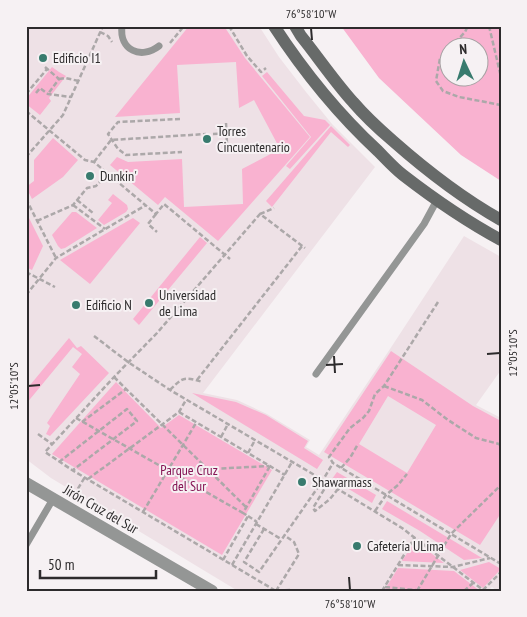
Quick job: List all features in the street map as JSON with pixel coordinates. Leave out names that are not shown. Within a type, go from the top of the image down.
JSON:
[{"type":"street","points":[[274,26],[313,83],[339,113],[401,173],[436,200],[501,240]]},
{"type":"street","points":[[295,26],[352,102],[378,128],[441,180],[501,220]]},
{"type":"street","name":"Jirón Cruz del Sur","points":[[27,486],[53,499],[212,591]]},
{"type":"lane","points":[[122,26],[122,40],[132,50],[146,53],[159,46]]},
{"type":"lane","points":[[316,374],[424,224],[436,200]]},
{"type":"lane","points":[[26,546],[53,499]]},
{"type":"path","points":[[26,157],[64,114],[103,26]]},
{"type":"path","points":[[229,26],[247,56],[262,72],[266,68]]},
{"type":"path","points":[[459,38],[468,26]]},
{"type":"path","points":[[489,26],[501,77]]},
{"type":"path","points":[[440,58],[436,81],[440,87]]},
{"type":"path","points":[[26,94],[46,68],[60,79]]},
{"type":"path","points":[[48,94],[60,79],[65,78],[79,81]]},
{"type":"path","points":[[36,93],[40,88],[48,94],[71,97]]},
{"type":"path","points":[[441,88],[443,91],[460,97],[501,105]]},
{"type":"path","points":[[26,111],[85,160],[94,162],[108,173],[156,214]]},
{"type":"path","points":[[180,119],[118,122],[108,134],[118,149],[126,155],[182,152]]},
{"type":"path","points":[[226,123],[227,144]]},
{"type":"path","points":[[213,134],[240,133]]},
{"type":"path","points":[[94,162],[111,140],[206,134]]},
{"type":"path","points":[[37,220],[73,205],[87,188],[96,186],[108,173]]},
{"type":"path","points":[[26,199],[56,258]]},
{"type":"path","points":[[77,200],[93,213]]},
{"type":"path","points":[[157,232],[148,224],[164,204],[230,259]]},
{"type":"path","points":[[73,205],[104,230]]},
{"type":"path","points":[[26,295],[56,258],[146,205]]},
{"type":"path","points":[[274,208],[260,214],[157,333],[46,452],[72,470],[276,591],[290,590]]},
{"type":"path","points":[[197,380],[304,247],[260,214]]},
{"type":"path","points":[[294,246],[297,242]]},
{"type":"path","points":[[26,272],[55,286]]},
{"type":"path","points":[[438,302],[384,386],[375,394],[369,411],[350,428],[329,457],[333,463],[341,468],[501,564]]},
{"type":"path","points":[[94,336],[128,362],[186,400],[402,528],[483,590],[501,572]]},
{"type":"path","points":[[114,377],[246,508]]},
{"type":"path","points":[[170,390],[186,378],[203,382]]},
{"type":"path","points":[[384,386],[422,400],[476,438],[501,446]]},
{"type":"path","points":[[82,422],[126,389]]},
{"type":"path","points":[[88,479],[179,412],[186,400]]},
{"type":"path","points":[[59,462],[128,409],[137,421],[72,470]]},
{"type":"path","points":[[179,412],[285,475]]},
{"type":"path","points":[[76,418],[248,516],[264,529],[281,539]]},
{"type":"path","points":[[143,512],[196,422]]},
{"type":"path","points":[[221,437],[228,424]]},
{"type":"path","points":[[38,434],[52,444]]},
{"type":"path","points":[[248,453],[255,440]]},
{"type":"path","points":[[341,468],[350,458],[358,444]]},
{"type":"path","points":[[232,565],[292,462]]},
{"type":"path","points":[[264,529],[244,562],[259,572],[333,463]]},
{"type":"path","points":[[168,471],[270,466]]},
{"type":"path","points":[[242,513],[270,466]]},
{"type":"path","points":[[375,511],[386,495],[407,474]]},
{"type":"path","points":[[67,507],[85,477]]},
{"type":"path","points":[[328,483],[313,508],[316,511],[338,489]]},
{"type":"path","points":[[417,590],[451,534],[501,485]]},
{"type":"path","points":[[223,560],[248,516]]},
{"type":"path","points":[[276,591],[299,554],[294,542],[284,535]]},
{"type":"path","points":[[383,589],[415,537]]},
{"type":"path","points":[[398,565],[453,567],[492,558]]},
{"type":"path","points":[[246,574],[250,566]]},
{"type":"path","points":[[464,591],[474,583]]},
{"type":"path","points":[[383,589],[426,591]]},
{"type":"shaded area","name":"Universidad de Lima","points":[[26,26],[259,26],[279,57],[332,124],[375,167],[203,393],[237,400],[267,414],[310,440],[306,447],[319,455],[464,236],[501,257],[501,370],[476,405],[501,418],[501,591],[497,591],[492,587],[488,591],[238,591],[51,478],[26,459]]},
{"type":"green space","points":[[189,26],[224,26],[245,58],[310,137],[218,241],[165,197],[158,205],[110,165],[117,157],[128,162],[182,159],[184,207],[243,204],[242,169],[280,149],[254,100],[239,108],[236,62],[177,65],[180,113],[115,117]]},
{"type":"green space","points":[[341,26],[501,26],[501,181],[461,155],[379,78]]},
{"type":"green space","points":[[52,67],[66,76],[49,98],[51,101],[40,115],[26,104],[26,99]]},
{"type":"green space","points":[[267,72],[304,116],[325,120],[330,125],[290,169],[286,166],[311,137],[262,76]]},
{"type":"green space","points":[[331,126],[350,145],[348,147],[331,132],[272,207],[266,201]]},
{"type":"green space","points":[[53,138],[78,160],[63,177],[32,199],[26,187],[34,181],[34,160]]},
{"type":"green space","points":[[113,194],[127,205],[128,209],[104,225],[98,220],[112,203],[108,200]]},
{"type":"green space","points":[[26,212],[43,246],[32,270],[26,267]]},
{"type":"green space","points":[[72,212],[76,212],[97,228],[61,249],[52,235]]},
{"type":"green space","points":[[133,218],[140,223],[90,284],[60,260]]},
{"type":"green space","points":[[200,237],[207,243],[139,325],[133,319]]},
{"type":"green space","points":[[69,338],[77,348],[81,346],[109,373],[50,436],[46,434],[50,426],[47,423],[80,374],[72,367],[82,354],[73,347],[26,404],[26,390]]},
{"type":"green space","points":[[391,351],[473,406],[501,421],[501,513],[480,545],[324,452]],"holes":[[[388,396],[436,425],[407,473],[359,444]]]},
{"type":"green space","name":"Parque Cruz del Sur","points":[[116,382],[161,428],[179,415],[272,470],[222,555],[52,454]]},
{"type":"green space","points":[[192,393],[236,402],[266,415],[308,441],[304,448],[323,460],[317,469]]},
{"type":"green space","points":[[337,472],[376,495],[372,503],[332,479]]},
{"type":"green space","points":[[387,501],[482,558],[464,560],[382,509]]},
{"type":"green space","points":[[415,541],[444,563],[402,561]]},
{"type":"green space","points":[[489,562],[501,569],[483,588],[460,570]]},
{"type":"green space","points":[[398,568],[454,571],[480,591],[384,591]]},
{"type":"place","name":"Edificio I1","points":[[43,58]]},
{"type":"place","name":"Torres Cincuentenario","points":[[207,139]]},
{"type":"place","name":"Dunkin'","points":[[90,176]]},
{"type":"place","name":"Universidad de Lima","points":[[149,303]]},
{"type":"place","name":"Edificio N","points":[[76,305]]},
{"type":"place","name":"Shawarmass","points":[[302,482]]},
{"type":"place","name":"Cafetería ULima","points":[[357,546]]}]
